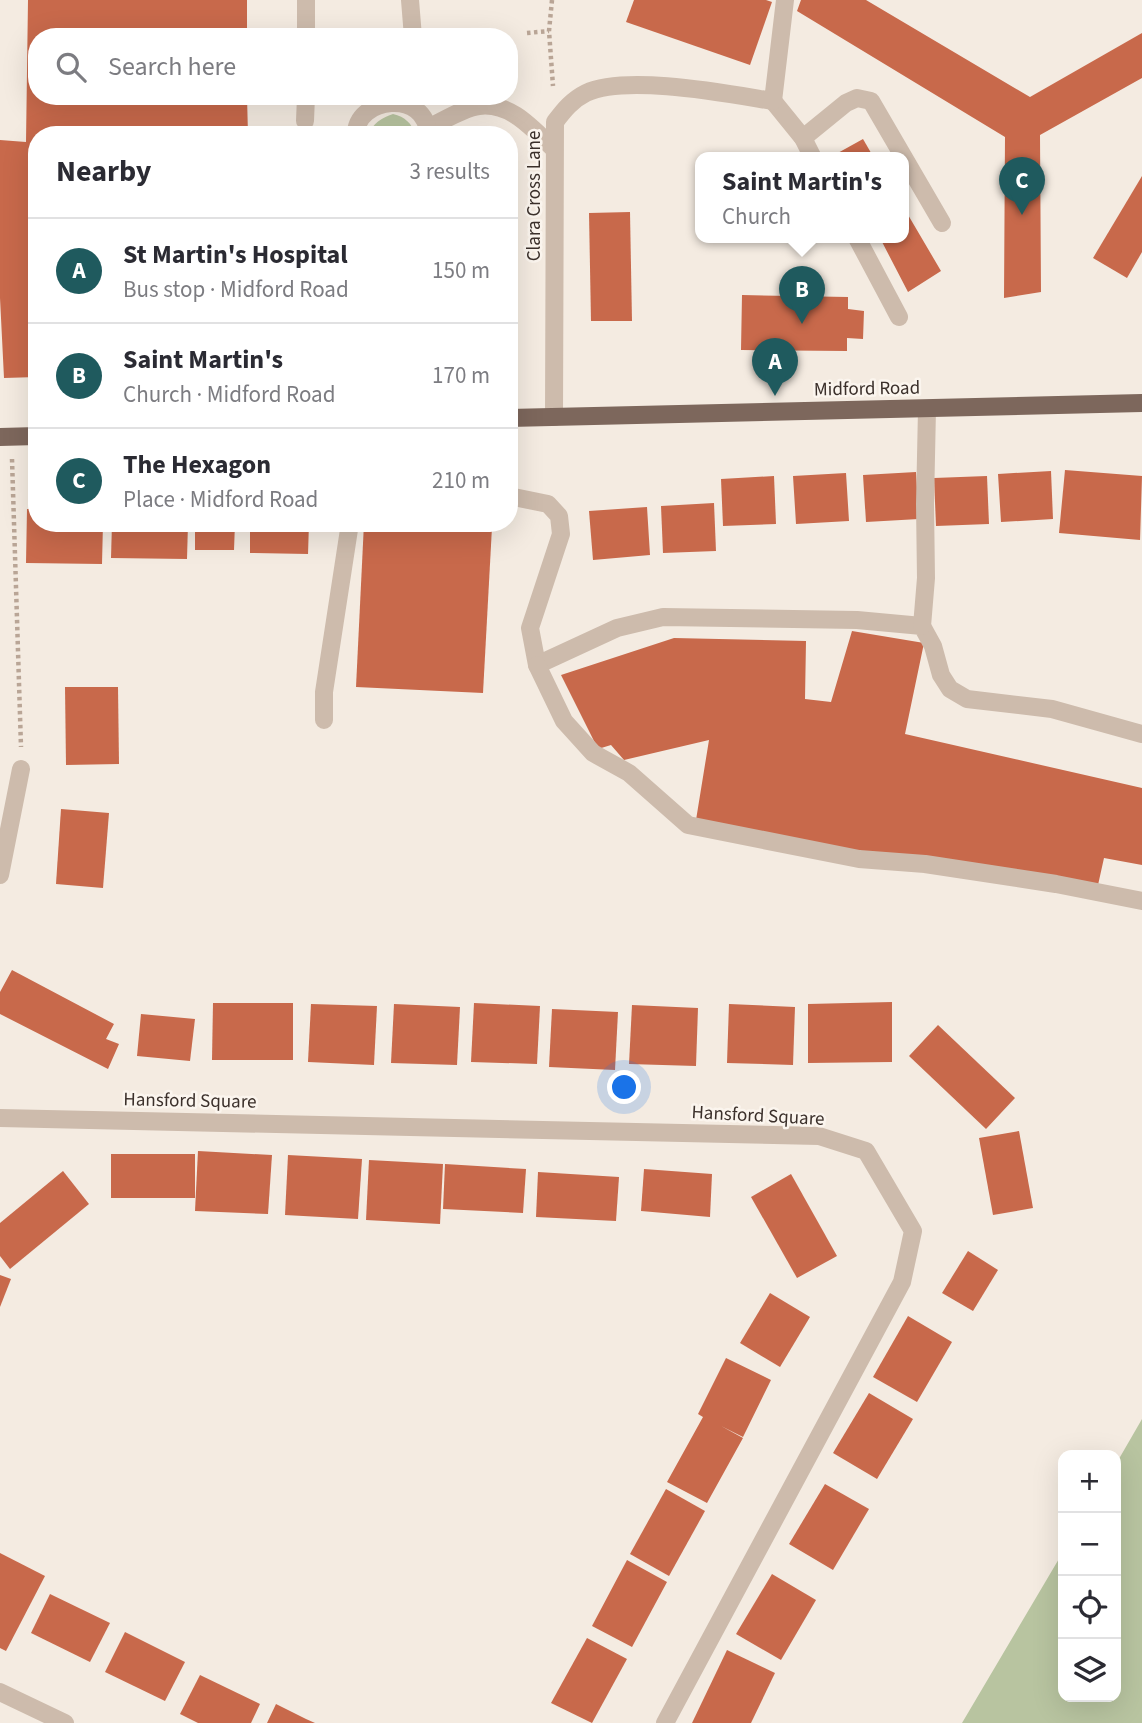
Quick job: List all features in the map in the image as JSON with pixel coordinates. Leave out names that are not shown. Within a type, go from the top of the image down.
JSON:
[{"type":"main road","name":"Midford Road","points":[[518,418],[1142,403]]},
{"type":"main road","points":[[5,437],[28,436]]},
{"type":"street","points":[[306,0],[306,28]]},
{"type":"street","points":[[410,0],[412,28]]},
{"type":"street","points":[[785,0],[773,101],[803,138],[810,152]]},
{"type":"street","name":"Clara Cross Lane","points":[[554,417],[555,122],[568,104],[588,92],[615,86],[694,89],[773,101]]},
{"type":"street","points":[[803,138],[846,103],[857,98],[871,101],[901,152]]},
{"type":"street","points":[[305,121],[306,105]]},
{"type":"street","points":[[358,126],[363,117],[381,105]]},
{"type":"street","points":[[409,105],[425,126]]},
{"type":"street","points":[[422,105],[426,126]]},
{"type":"street","points":[[428,126],[477,106],[500,107],[522,119],[554,149]]},
{"type":"street","points":[[909,166],[942,223]]},
{"type":"street","points":[[860,243],[899,317]]},
{"type":"street","points":[[928,409],[926,578],[922,626],[950,689],[967,699],[1052,709],[1142,734]]},
{"type":"street","points":[[518,498],[548,504],[559,516],[561,534],[530,628],[537,664],[564,722],[593,753],[629,773],[688,825],[859,859],[925,864],[1056,884],[1142,901]]},
{"type":"street","points":[[324,720],[324,692],[349,532]]},
{"type":"street","points":[[537,664],[617,628],[663,617],[857,620],[922,626]]},
{"type":"street","points":[[0,874],[21,769]]},
{"type":"street","name":"Hansford Square","points":[[0,1118],[819,1136],[866,1151],[913,1231],[902,1282],[665,1723]]},
{"type":"street","points":[[0,1692],[61,1722]]},
{"type":"path","points":[[551,0],[549,31],[555,122]]},
{"type":"path","points":[[527,33],[549,31]]},
{"type":"path","points":[[5,437],[21,769]]},
{"type":"green space","points":[[393,114],[411,126],[373,126]]},
{"type":"green space","points":[[1142,1419],[1142,1723],[962,1723],[1058,1560],[1058,1702],[1121,1702],[1121,1455]]},
{"type":"building","points":[[28,0],[247,0],[247,28],[28,28],[28,105],[247,105],[248,126],[28,126],[28,377],[4,378],[0,298],[0,140],[26,142]]},
{"type":"building","points":[[634,0],[772,2],[750,65],[626,22]]},
{"type":"building","points":[[801,0],[866,0],[1030,97],[1142,33],[1142,78],[1040,135],[1041,292],[1004,298],[1005,137],[797,11]]},
{"type":"building","points":[[863,139],[871,152],[840,152]]},
{"type":"building","points":[[1142,176],[1142,252],[1127,278],[1093,258]]},
{"type":"building","points":[[630,212],[632,321],[591,321],[589,213]]},
{"type":"building","points":[[909,217],[941,271],[908,292],[883,243],[909,243]]},
{"type":"building","points":[[742,295],[848,297],[848,309],[864,311],[863,339],[847,338],[847,351],[741,350]]},
{"type":"building","points":[[1065,470],[1142,476],[1140,540],[1059,533]]},
{"type":"building","points":[[1051,471],[1053,519],[1001,522],[998,474]]},
{"type":"building","points":[[916,472],[919,519],[866,522],[863,475]]},
{"type":"building","points":[[846,473],[849,521],[796,524],[793,476]]},
{"type":"building","points":[[774,476],[776,524],[723,526],[721,479]]},
{"type":"building","points":[[987,476],[989,524],[936,526],[934,478]]},
{"type":"building","points":[[714,503],[716,551],[663,553],[661,506]]},
{"type":"building","points":[[647,507],[650,555],[593,560],[589,511]]},
{"type":"building","points":[[27,509],[28,532],[103,532],[102,564],[26,563]]},
{"type":"building","points":[[112,532],[188,532],[187,559],[111,558]]},
{"type":"building","points":[[195,532],[235,532],[234,550],[195,550]]},
{"type":"building","points":[[250,532],[309,532],[308,554],[250,553]]},
{"type":"building","points":[[364,532],[492,532],[483,693],[356,687]]},
{"type":"building","points":[[852,631],[924,643],[905,734],[1142,788],[1142,865],[1104,858],[1098,885],[856,852],[696,820],[709,740],[624,760],[611,745],[598,749],[561,675],[674,638],[806,641],[805,699],[831,702]]},
{"type":"building","points":[[65,687],[118,687],[119,764],[66,765]]},
{"type":"building","points":[[61,809],[109,813],[103,888],[56,884]]},
{"type":"building","points":[[12,970],[114,1024],[106,1039],[119,1044],[108,1069],[0,1014],[0,992]]},
{"type":"building","points":[[892,1002],[892,1062],[808,1063],[808,1004]]},
{"type":"building","points":[[213,1003],[293,1003],[293,1060],[212,1060]]},
{"type":"building","points":[[474,1003],[540,1006],[537,1064],[471,1062]]},
{"type":"building","points":[[311,1004],[377,1006],[374,1065],[308,1062]]},
{"type":"building","points":[[394,1004],[460,1007],[457,1065],[391,1063]]},
{"type":"building","points":[[729,1004],[795,1007],[793,1065],[727,1063]]},
{"type":"building","points":[[632,1005],[698,1008],[696,1066],[629,1064]]},
{"type":"building","points":[[552,1009],[618,1012],[615,1070],[549,1067]]},
{"type":"building","points":[[141,1014],[195,1019],[190,1061],[137,1056]]},
{"type":"building","points":[[938,1025],[1015,1098],[986,1129],[909,1056]]},
{"type":"building","points":[[1019,1131],[1033,1208],[993,1215],[979,1138]]},
{"type":"building","points":[[198,1151],[272,1155],[268,1214],[195,1211]]},
{"type":"building","points":[[111,1154],[195,1154],[195,1198],[111,1198]]},
{"type":"building","points":[[288,1155],[362,1159],[358,1219],[285,1215]]},
{"type":"building","points":[[369,1160],[443,1164],[440,1224],[366,1220]]},
{"type":"building","points":[[445,1164],[526,1169],[523,1213],[443,1209]]},
{"type":"building","points":[[644,1169],[712,1174],[710,1217],[641,1211]]},
{"type":"building","points":[[63,1171],[89,1204],[10,1269],[0,1256],[0,1223]]},
{"type":"building","points":[[538,1172],[619,1177],[616,1221],[536,1217]]},
{"type":"building","points":[[791,1174],[837,1256],[797,1278],[751,1197]]},
{"type":"building","points":[[968,1251],[998,1270],[973,1311],[942,1293]]},
{"type":"building","points":[[0,1275],[11,1279],[0,1307]]},
{"type":"building","points":[[770,1293],[810,1317],[780,1367],[740,1343]]},
{"type":"building","points":[[908,1316],[952,1342],[917,1402],[873,1377]]},
{"type":"building","points":[[726,1358],[771,1380],[743,1437],[721,1426],[743,1438],[707,1503],[667,1482],[703,1417],[698,1414]]},
{"type":"building","points":[[869,1393],[913,1419],[877,1479],[833,1453]]},
{"type":"building","points":[[825,1484],[869,1509],[833,1570],[789,1544]]},
{"type":"building","points":[[666,1489],[705,1511],[669,1576],[630,1554]]},
{"type":"building","points":[[0,1553],[45,1576],[6,1651],[0,1648]]},
{"type":"building","points":[[627,1560],[667,1582],[632,1647],[592,1626]]},
{"type":"building","points":[[772,1574],[816,1600],[781,1660],[736,1634]]},
{"type":"building","points":[[50,1594],[110,1623],[90,1662],[31,1633]]},
{"type":"building","points":[[125,1632],[185,1662],[165,1701],[105,1672]]},
{"type":"building","points":[[587,1638],[627,1659],[592,1723],[551,1703]]},
{"type":"building","points":[[727,1650],[775,1673],[751,1723],[692,1723]]},
{"type":"building","points":[[200,1675],[260,1704],[251,1723],[198,1723],[180,1714]]},
{"type":"building","points":[[276,1704],[306,1719],[315,1723],[267,1723]]},
{"type":"place","name":"The Hexagon","points":[[1022,215]]},
{"type":"place","name":"Saint Martin's","points":[[802,324]]},
{"type":"place","name":"St Martin's Hospital","points":[[775,396]]}]
